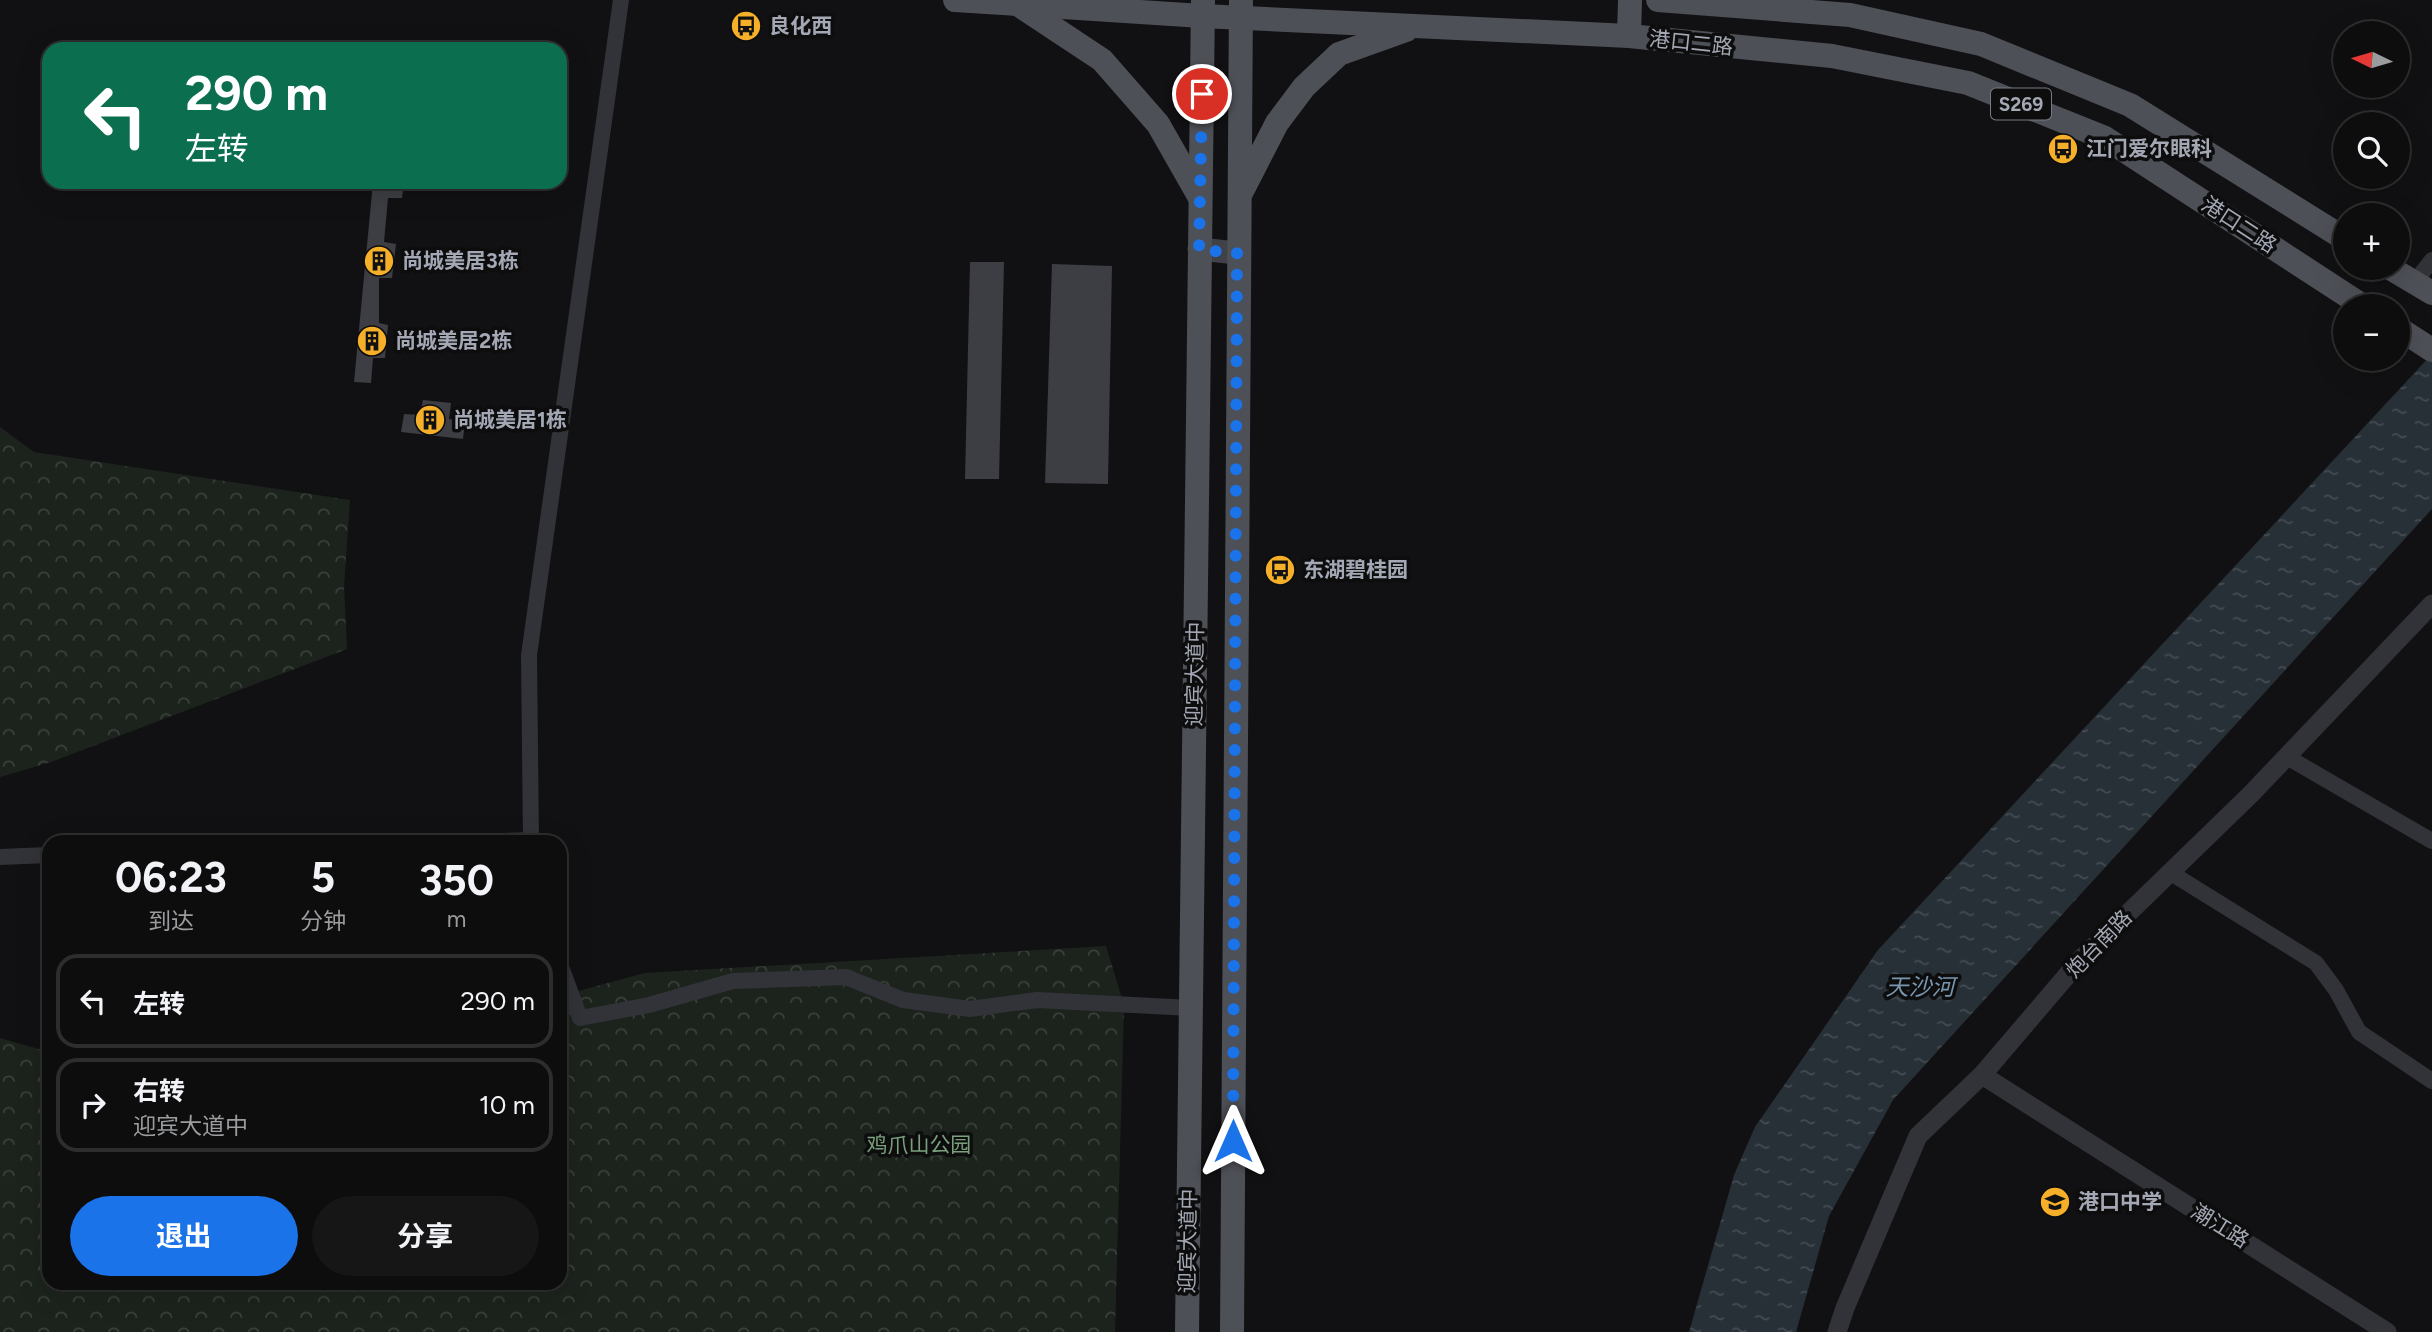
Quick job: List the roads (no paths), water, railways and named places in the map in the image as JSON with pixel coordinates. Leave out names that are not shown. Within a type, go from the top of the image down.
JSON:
[{"type":"main road","name":"港口二路","points":[[955,0],[1018,5],[1240,9],[1418,26],[1629,36],[1832,56],[1968,83],[2105,138],[2345,294]]},
{"type":"main road","points":[[1629,36],[1630,0]]},
{"type":"main road","name":"港口二路","points":[[1658,0],[1850,15],[1981,44],[2130,105],[2333,232]]},
{"type":"main road","points":[[1018,5],[1102,60],[1158,124],[1200,199]]},
{"type":"main road","name":"迎宾大道中","points":[[1187,1332],[1203,8]]},
{"type":"main road","name":"迎宾大道中","points":[[1232,1332],[1240,9]]},
{"type":"main road","points":[[1238,200],[1277,123],[1304,87],[1339,54],[1418,26]]},
{"type":"main road","points":[[1199,250],[1237,253]]},
{"type":"main road","points":[[2410,336],[2432,350]]},
{"type":"street","points":[[531,835],[529,655],[621,0]]},
{"type":"street","points":[[2423,288],[2432,260]]},
{"type":"street","name":"炮台南路","points":[[1837,1332],[1918,1136],[1982,1075],[2081,960],[2287,757],[2432,604]]},
{"type":"street","points":[[2287,757],[2432,841]]},
{"type":"street","points":[[0,857],[42,855]]},
{"type":"street","points":[[2171,873],[2316,963],[2336,990],[2359,1032],[2432,1081]]},
{"type":"street","points":[[567,983],[580,1018],[649,1005],[733,981],[846,977],[903,1000],[971,1009],[1037,1000],[1191,1008]]},
{"type":"street","name":"潮江路","points":[[1982,1075],[2387,1332]]},
{"type":"water","name":"天沙河","points":[[2432,354],[2432,509],[1893,1100],[1829,1216],[1796,1332],[1689,1332],[1734,1175],[1755,1127],[1878,950]]},
{"type":"place","name":"良化西","points":[[746,26]]},
{"type":"place","name":"江门爱尔眼科","points":[[2063,149]]},
{"type":"place","name":"尚城美居3栋","points":[[379,261]]},
{"type":"place","name":"尚城美居2栋","points":[[372,341]]},
{"type":"place","name":"尚城美居1栋","points":[[430,420]]},
{"type":"place","name":"东湖碧桂园","points":[[1280,570]]},
{"type":"place","name":"港口中学","points":[[2055,1202]]},
{"type":"park label","name":"鸡爪山公园","points":[[919,1145]]}]
